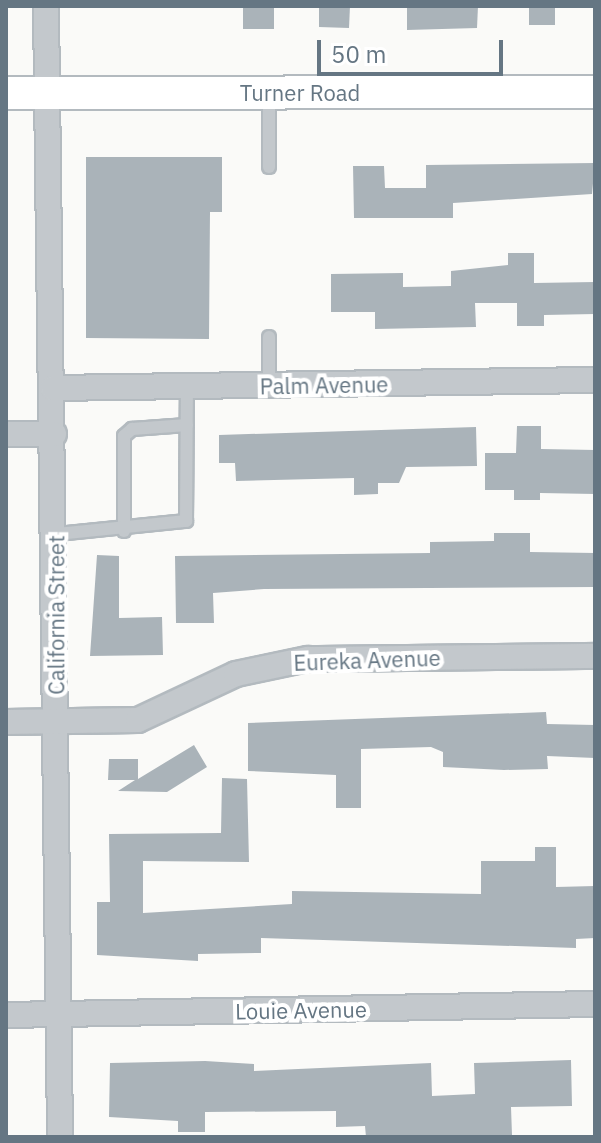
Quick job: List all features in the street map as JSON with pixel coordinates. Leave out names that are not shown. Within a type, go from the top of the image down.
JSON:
[{"type":"main road","name":"Turner Road","points":[[6,93],[595,92]]},
{"type":"street","name":"California Street","points":[[46,6],[57,534],[60,1137]]},
{"type":"street","name":"Palm Avenue","points":[[53,388],[595,380]]},
{"type":"street","points":[[6,434],[54,434]]},
{"type":"street","name":"Eureka Avenue","points":[[6,722],[138,720],[236,674],[308,659],[595,656]]},
{"type":"street","name":"Louie Avenue","points":[[6,1015],[595,1004]]},
{"type":"lane","points":[[269,94],[269,167]]},
{"type":"lane","points":[[269,337],[269,386]]},
{"type":"lane","points":[[57,534],[124,531],[186,521],[187,387]]},
{"type":"lane","points":[[124,531],[124,436],[132,429],[187,425]]},
{"type":"building","points":[[243,6],[274,6],[274,29],[243,29]]},
{"type":"building","points":[[319,6],[350,6],[349,28],[319,27]]},
{"type":"building","points":[[407,6],[478,6],[477,28],[407,30]]},
{"type":"building","points":[[529,6],[555,6],[555,25],[529,25]]},
{"type":"building","points":[[86,157],[222,157],[222,212],[210,212],[209,339],[86,338]]},
{"type":"building","points":[[595,163],[592,194],[453,203],[453,218],[354,218],[353,166],[384,166],[385,188],[426,188],[426,165]]},
{"type":"building","points":[[508,253],[534,253],[534,283],[595,282],[595,314],[544,315],[544,326],[517,326],[517,303],[475,303],[476,327],[375,329],[375,312],[331,312],[331,274],[403,273],[403,287],[451,286],[451,271],[508,265]]},
{"type":"building","points":[[517,426],[541,426],[541,449],[595,450],[595,494],[540,493],[540,500],[514,500],[514,490],[485,490],[485,453],[516,453]]},
{"type":"building","points":[[476,427],[477,466],[406,467],[399,483],[378,483],[378,494],[354,495],[354,478],[236,481],[235,463],[219,463],[219,435]]},
{"type":"building","points":[[494,533],[530,533],[530,552],[595,553],[595,587],[264,589],[213,593],[214,623],[176,623],[175,556],[430,553],[430,542],[494,541]]},
{"type":"building","points":[[97,555],[119,556],[119,618],[162,617],[163,655],[90,656]]},
{"type":"building","points":[[546,712],[547,724],[595,725],[595,758],[547,756],[548,769],[504,770],[443,767],[443,752],[431,747],[361,749],[361,808],[336,808],[336,775],[248,771],[248,723]]},
{"type":"building","points":[[194,745],[207,767],[167,792],[118,791],[135,780],[108,780],[109,759],[138,759],[138,779]]},
{"type":"building","points":[[222,778],[247,779],[249,862],[143,861],[143,913],[292,904],[292,891],[481,894],[481,861],[535,861],[535,847],[556,847],[556,887],[595,886],[595,938],[576,939],[576,948],[261,938],[261,953],[198,954],[198,961],[97,955],[97,902],[110,902],[109,834],[221,833]]},
{"type":"building","points":[[571,1060],[572,1106],[511,1107],[512,1135],[366,1137],[365,1126],[336,1127],[336,1111],[205,1112],[205,1132],[178,1132],[178,1121],[109,1117],[110,1063],[205,1061],[254,1064],[254,1071],[431,1063],[432,1096],[475,1094],[474,1063]]}]
